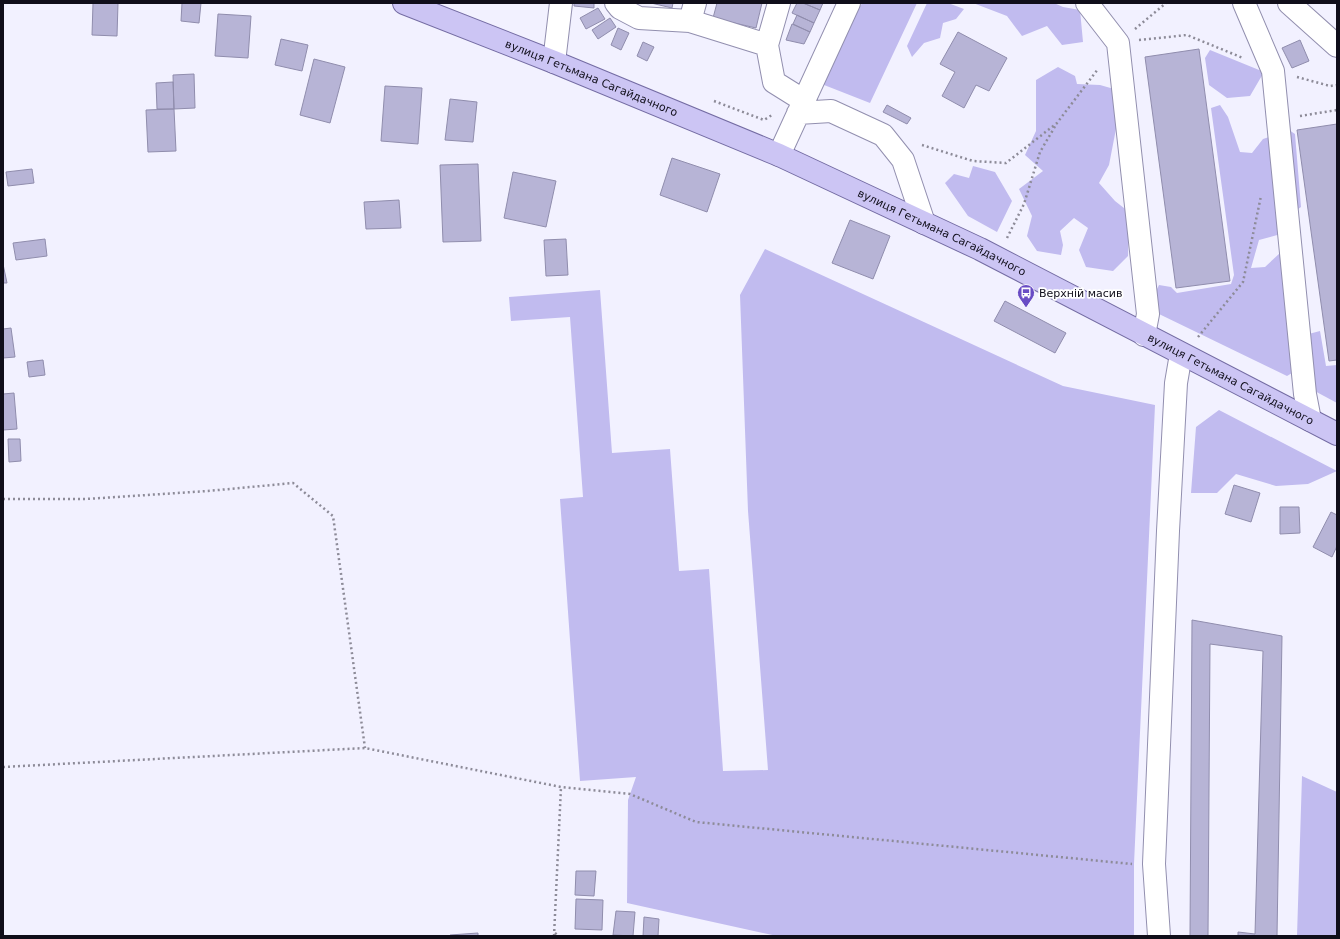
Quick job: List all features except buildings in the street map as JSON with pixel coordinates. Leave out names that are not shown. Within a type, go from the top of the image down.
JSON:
[{"type":"main road","name":"вулиця Гетьмана Сагайдачного","points":[[404,3],[554,62],[779,155],[980,249],[1337,434]]},
{"type":"street","points":[[554,62],[561,3]]},
{"type":"street","points":[[616,3],[620,8],[639,18],[692,12],[767,45]]},
{"type":"street","points":[[778,3],[767,45],[774,82],[798,97],[801,106]]},
{"type":"street","points":[[779,155],[849,3]]},
{"type":"street","points":[[1087,3],[1118,43],[1148,314],[1144,335]]},
{"type":"street","points":[[1244,3],[1273,71],[1305,394],[1310,420]]},
{"type":"street","points":[[1289,3],[1337,46]]},
{"type":"street","points":[[801,106],[831,111],[883,135],[903,160],[924,223]]},
{"type":"street","points":[[1160,936],[1154,864],[1168,524],[1176,384],[1181,354]]},
{"type":"path","points":[[1005,242],[1024,204],[1040,152],[1057,122],[1118,43],[1165,4]]},
{"type":"path","points":[[1118,43],[1187,34],[1273,71],[1330,86],[1337,85]]},
{"type":"path","points":[[1278,119],[1337,110]]},
{"type":"path","points":[[917,142],[923,146],[973,162],[1006,163],[1057,122]]},
{"type":"path","points":[[1181,354],[1197,338],[1243,282],[1263,189]]},
{"type":"path","points":[[3,499],[86,499],[293,483],[333,516],[365,748]]},
{"type":"path","points":[[3,767],[365,748],[561,787],[630,794],[696,822],[1140,866],[1154,864]]},
{"type":"path","points":[[559,936],[555,935],[561,787]]},
{"type":"shaded area","points":[[862,3],[917,3],[870,103],[819,83]]},
{"type":"shaded area","points":[[927,3],[948,3],[964,9],[956,19],[943,23],[940,38],[924,43],[912,57],[907,46]]},
{"type":"shaded area","points":[[973,3],[1054,3],[1063,7],[1080,10],[1083,42],[1062,45],[1047,26],[1022,36],[1007,16]]},
{"type":"shaded area","points":[[1210,50],[1264,72],[1250,96],[1227,98],[1209,85],[1205,58]]},
{"type":"shaded area","points":[[1058,67],[1075,76],[1077,84],[1100,85],[1114,89],[1121,103],[1109,165],[1099,183],[1115,201],[1129,212],[1128,256],[1113,271],[1086,267],[1079,250],[1088,228],[1074,218],[1060,231],[1063,245],[1061,255],[1037,251],[1027,236],[1032,216],[1019,189],[1043,171],[1025,155],[1036,131],[1036,80]]},
{"type":"shaded area","points":[[1220,105],[1228,117],[1240,152],[1252,153],[1263,139],[1289,130],[1295,134],[1301,207],[1291,214],[1281,234],[1259,240],[1251,268],[1265,267],[1280,253],[1287,261],[1297,370],[1287,376],[1159,314],[1153,297],[1159,285],[1171,287],[1177,293],[1231,284],[1234,275],[1211,108]]},
{"type":"shaded area","points":[[973,166],[995,172],[1012,201],[997,232],[968,216],[945,183],[954,174],[969,178]]},
{"type":"shaded area","points":[[765,249],[1063,386],[1155,405],[1134,864],[1134,936],[777,936],[627,903],[628,800],[636,777],[580,781],[560,499],[583,497],[570,317],[511,321],[509,297],[600,290],[612,453],[670,449],[679,571],[709,569],[723,771],[768,770],[748,511],[740,295]]},
{"type":"shaded area","points":[[1320,331],[1326,366],[1337,365],[1337,403],[1311,389],[1305,335]]},
{"type":"shaded area","points":[[1219,410],[1337,471],[1308,484],[1276,486],[1236,474],[1217,493],[1191,493],[1196,427]]},
{"type":"shaded area","points":[[1302,776],[1337,792],[1337,936],[1297,936]]},
{"type":"place","name":"Верхній масив","points":[[1026,308]]}]
